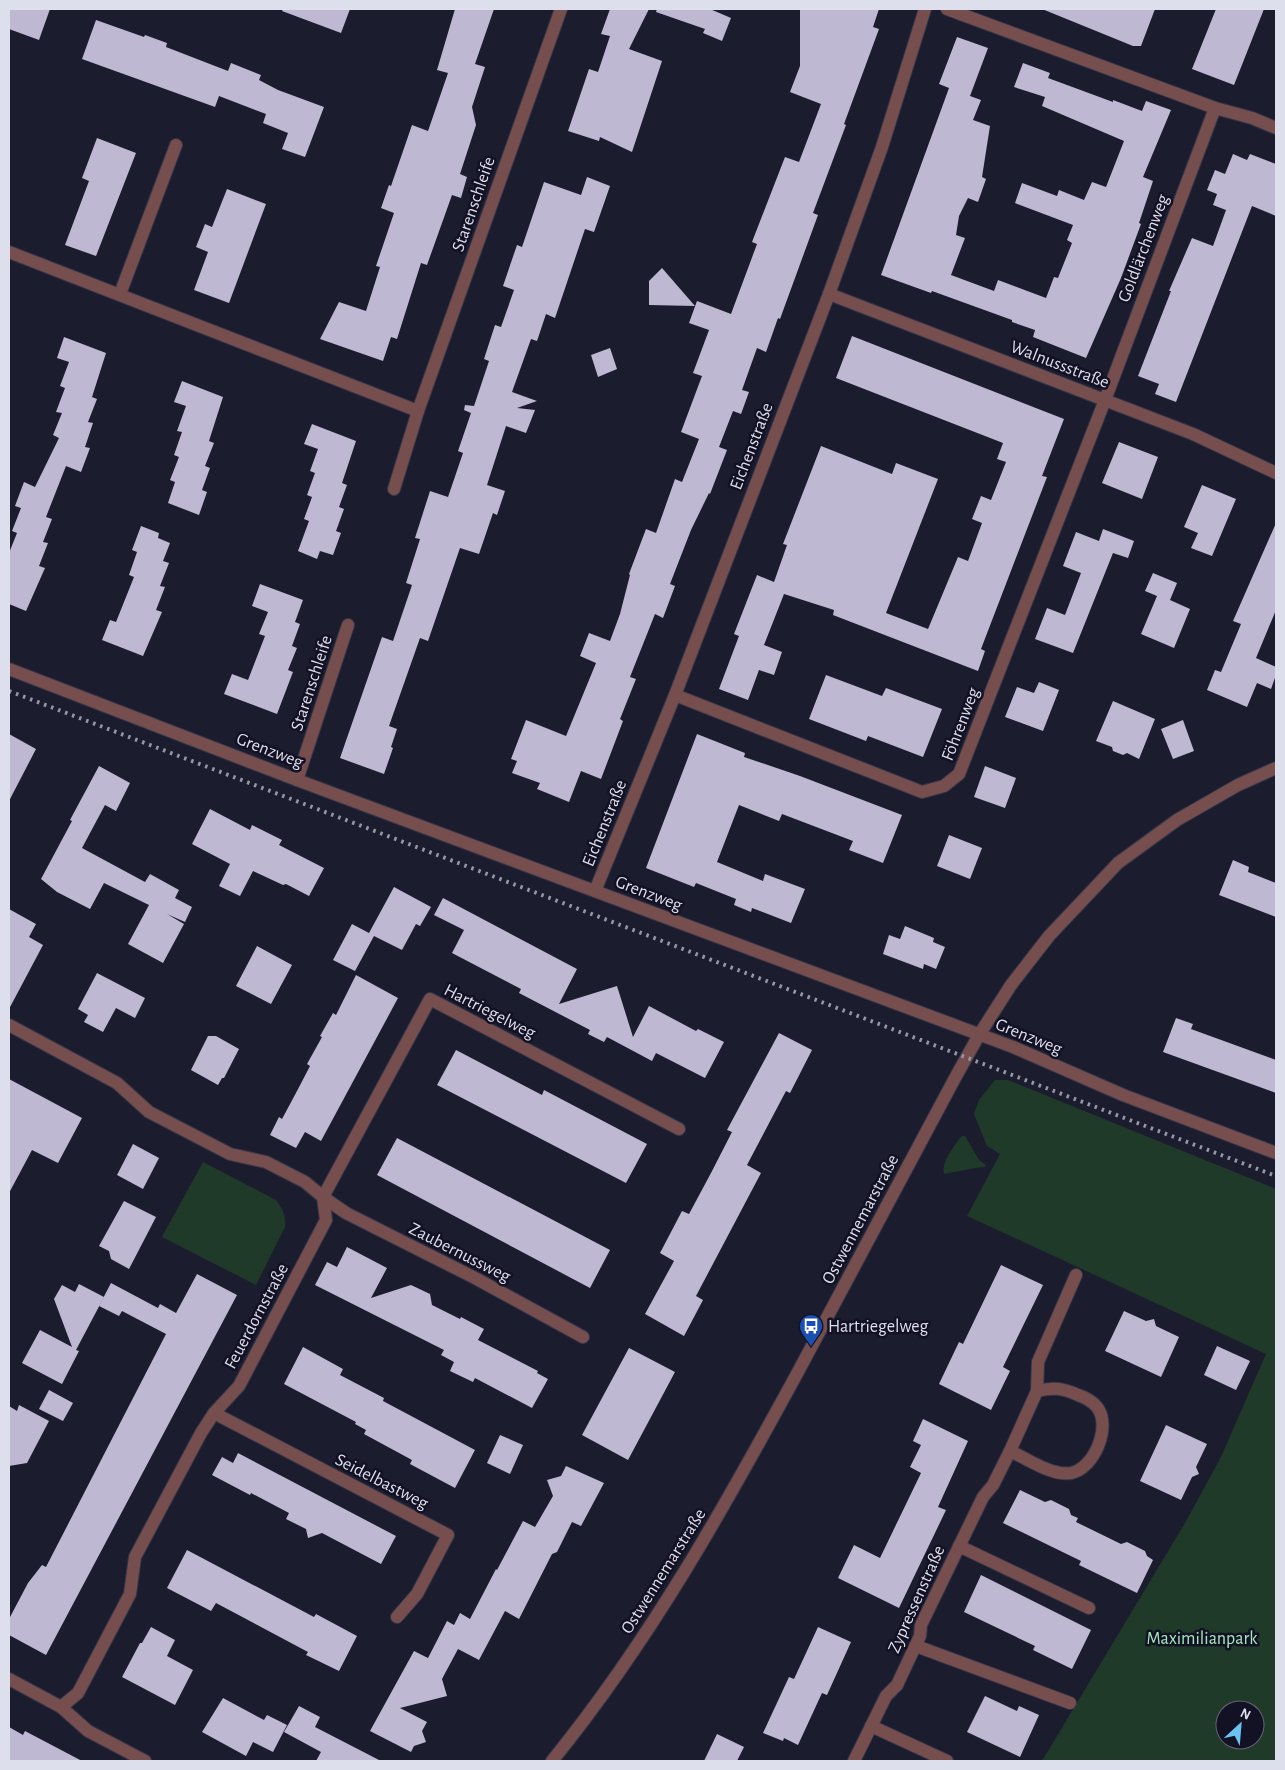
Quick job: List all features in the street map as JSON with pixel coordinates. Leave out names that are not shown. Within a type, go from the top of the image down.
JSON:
[{"type":"street","name":"Starenschleife","points":[[394,489],[418,411],[561,9]]},
{"type":"street","name":"Eichenstraße","points":[[596,891],[675,695],[829,294],[882,147],[925,9]]},
{"type":"street","points":[[947,9],[1215,108],[1252,118],[1276,128]]},
{"type":"street","name":"Goldlärchenweg","points":[[1105,400],[1215,108]]},
{"type":"street","points":[[120,294],[176,144]]},
{"type":"street","points":[[9,252],[418,411]]},
{"type":"street","name":"Walnussstraße","points":[[829,294],[1193,434],[1276,473]]},
{"type":"street","name":"Föhrenweg","points":[[675,695],[922,792],[944,786],[959,774],[1105,400]]},
{"type":"street","name":"Starenschleife","points":[[297,780],[348,625]]},
{"type":"street","name":"Grenzweg","points":[[9,668],[297,780],[1013,1047],[1124,1095],[1276,1153]]},
{"type":"street","name":"Ostwennemarstraße","points":[[552,1761],[589,1716],[650,1629],[735,1489],[979,1035],[1011,985],[1049,936],[1118,864],[1177,820],[1238,785],[1276,768]]},
{"type":"street","name":"Hartriegelweg","points":[[323,1196],[430,999],[679,1129]]},
{"type":"street","points":[[9,1025],[117,1083],[149,1112],[230,1154],[266,1162],[305,1182],[323,1196]]},
{"type":"street","name":"Zaubernussweg","points":[[323,1196],[346,1213],[475,1278],[583,1337]]},
{"type":"street","name":"Feuerdornstraße","points":[[62,1707],[78,1693],[130,1594],[135,1556],[200,1433],[214,1413],[239,1386],[326,1220],[323,1196]]},
{"type":"street","name":"Zypressenstraße","points":[[854,1761],[886,1696],[897,1685],[920,1636],[921,1625],[959,1546],[983,1497],[993,1485],[1010,1451],[1037,1391],[1038,1362],[1076,1275]]},
{"type":"street","points":[[1010,1451],[1055,1472],[1071,1473],[1083,1469],[1094,1455],[1103,1434],[1102,1420],[1098,1407],[1087,1399],[1062,1388],[1049,1388],[1037,1391]]},
{"type":"street","name":"Seidelbastweg","points":[[214,1413],[448,1535],[418,1594],[396,1617]]},
{"type":"street","points":[[959,1546],[1089,1608]]},
{"type":"street","points":[[916,1646],[1070,1703]]},
{"type":"street","points":[[9,1679],[62,1707],[88,1731],[145,1761]]},
{"type":"street","points":[[871,1726],[948,1761]]},
{"type":"green space","name":"Maximilianpark","points":[[995,1080],[1008,1080],[1276,1189],[1276,1761],[1042,1761],[1185,1523],[1221,1457],[1266,1354],[967,1216],[1000,1154],[987,1146],[974,1114],[979,1100]]},
{"type":"green space","points":[[962,1136],[965,1136],[979,1160],[986,1165],[985,1167],[944,1174],[946,1160]]},
{"type":"green space","points":[[203,1162],[276,1200],[282,1210],[285,1227],[256,1285],[162,1237]]},
{"type":"building","points":[[9,9],[50,9],[39,40],[9,29]]},
{"type":"building","points":[[283,9],[350,9],[341,33],[282,11]]},
{"type":"building","points":[[455,9],[494,9],[475,64],[485,67],[472,107],[476,125],[460,174],[467,177],[461,198],[452,195],[427,265],[421,263],[397,339],[391,337],[383,361],[320,339],[339,302],[366,311],[380,267],[376,266],[394,213],[381,208],[389,185],[391,186],[412,125],[428,131],[448,73],[437,70]]},
{"type":"building","points":[[610,9],[649,9],[629,49],[662,61],[632,152],[600,137],[599,141],[568,131],[589,69],[598,72],[610,36],[601,34]]},
{"type":"building","points":[[657,9],[710,9],[731,18],[722,41],[703,33],[705,29],[656,12]]},
{"type":"building","points":[[800,9],[879,9],[873,27],[879,29],[813,213],[818,215],[780,319],[778,318],[766,352],[757,348],[742,390],[749,392],[741,414],[733,411],[719,447],[727,450],[710,494],[691,530],[670,584],[675,586],[663,618],[655,614],[630,677],[636,679],[620,719],[623,721],[601,779],[581,771],[569,802],[537,789],[540,783],[512,773],[517,761],[511,759],[526,720],[566,736],[596,663],[580,656],[589,633],[610,641],[620,614],[629,574],[646,529],[656,533],[675,479],[682,482],[699,439],[681,432],[702,376],[693,373],[709,330],[689,323],[697,301],[731,314],[757,244],[752,242],[785,157],[799,162],[821,104],[790,92],[800,66]]},
{"type":"building","points":[[1042,9],[1155,9],[1141,46],[1133,46]]},
{"type":"building","points":[[1216,9],[1264,9],[1234,85],[1192,69]]},
{"type":"building","points":[[96,20],[167,43],[166,47],[228,71],[231,63],[261,75],[259,80],[278,90],[324,107],[305,157],[282,149],[288,133],[263,123],[266,114],[219,96],[215,107],[82,59]]},
{"type":"building","points":[[957,37],[988,48],[970,96],[981,100],[973,120],[990,126],[982,177],[986,179],[978,202],[968,198],[959,216],[956,235],[965,238],[951,275],[994,291],[998,280],[1046,298],[1054,277],[1058,278],[1072,243],[1067,240],[1073,225],[1015,203],[1022,183],[1057,196],[1059,190],[1084,200],[1092,182],[1106,187],[1124,141],[1042,106],[1045,97],[1014,87],[1023,63],[1050,73],[1048,78],[1113,102],[1113,100],[1142,111],[1146,101],[1171,110],[1143,177],[1153,181],[1139,223],[1141,224],[1121,278],[1086,358],[1033,337],[1035,330],[1012,322],[1012,320],[881,275],[949,88],[939,84]]},
{"type":"building","points":[[97,138],[136,153],[96,256],[65,245],[89,181],[82,178]]},
{"type":"building","points":[[1233,154],[1247,160],[1250,154],[1276,164],[1276,216],[1252,206],[1176,402],[1155,394],[1159,384],[1138,376],[1171,291],[1169,291],[1192,238],[1213,246],[1226,210],[1213,205],[1217,194],[1207,190],[1215,170],[1225,174]]},
{"type":"building","points":[[587,177],[610,186],[594,232],[585,229],[555,318],[546,314],[537,341],[531,339],[512,392],[537,401],[517,408],[535,410],[526,433],[506,426],[487,485],[505,491],[497,515],[493,513],[479,554],[460,548],[428,641],[420,638],[389,726],[397,729],[384,774],[340,758],[382,637],[393,641],[412,585],[406,583],[420,539],[415,538],[430,491],[448,497],[463,453],[458,451],[471,413],[464,410],[465,405],[474,406],[489,361],[484,359],[495,325],[501,327],[514,290],[503,286],[517,245],[522,247],[544,182],[581,195]]},
{"type":"building","points":[[227,189],[266,204],[229,303],[194,290],[208,252],[196,247],[205,224],[212,227]]},
{"type":"building","points":[[662,268],[695,306],[649,305],[649,281]]},
{"type":"building","points":[[852,336],[1064,419],[1042,476],[1047,477],[981,649],[985,651],[978,671],[833,615],[834,610],[784,594],[764,645],[782,652],[774,675],[759,670],[748,700],[719,689],[739,636],[734,634],[757,575],[774,582],[787,545],[783,544],[821,446],[892,474],[896,463],[938,479],[886,613],[928,629],[958,557],[968,561],[982,523],[972,519],[981,496],[991,500],[1006,462],[997,459],[1003,443],[836,378]]},
{"type":"building","points":[[64,337],[106,353],[92,397],[97,399],[88,422],[93,423],[85,447],[90,448],[81,472],[66,466],[46,517],[52,519],[43,542],[48,543],[39,566],[45,568],[26,611],[9,604],[9,553],[17,533],[12,531],[21,508],[15,506],[24,482],[35,487],[59,438],[53,435],[62,413],[56,412],[65,388],[60,386],[69,362],[57,358]]},
{"type":"building","points":[[610,348],[617,369],[598,377],[591,355]]},
{"type":"building","points":[[182,381],[223,397],[209,441],[214,443],[205,466],[210,468],[202,490],[207,492],[199,515],[168,503],[175,482],[170,480],[179,457],[174,455],[182,432],[177,431],[186,406],[174,402]]},
{"type":"building","points":[[312,424],[356,441],[342,483],[347,485],[339,507],[344,509],[336,531],[341,533],[333,555],[320,551],[317,559],[298,551],[309,521],[304,519],[312,497],[307,495],[315,473],[310,471],[318,449],[304,444]]},
{"type":"building","points":[[1119,442],[1158,457],[1142,499],[1102,483]]},
{"type":"building","points":[[1202,485],[1236,499],[1212,556],[1191,548],[1198,533],[1184,527]]},
{"type":"building","points":[[1276,523],[1276,610],[1256,658],[1276,667],[1276,675],[1271,689],[1257,683],[1247,707],[1207,690],[1215,670],[1221,672],[1241,624],[1233,621]]},
{"type":"building","points":[[141,526],[159,533],[158,538],[170,543],[163,561],[169,563],[160,586],[165,587],[156,610],[162,612],[143,656],[102,640],[110,620],[116,622],[134,577],[129,575],[137,552],[132,550]]},
{"type":"building","points":[[1103,529],[1134,541],[1128,558],[1113,553],[1073,653],[1035,639],[1047,608],[1065,615],[1081,573],[1063,566],[1076,532],[1099,541]]},
{"type":"building","points":[[1153,573],[1177,583],[1170,600],[1190,609],[1174,648],[1141,634],[1157,596],[1145,591]]},
{"type":"building","points":[[260,584],[303,600],[295,622],[300,624],[292,646],[297,648],[288,670],[293,672],[277,714],[224,694],[232,674],[248,680],[265,636],[259,634],[268,612],[252,606]]},
{"type":"building","points":[[826,675],[882,696],[886,688],[942,709],[923,757],[868,736],[866,741],[809,719]]},
{"type":"building","points":[[1039,682],[1059,690],[1043,731],[1005,717],[1017,687],[1034,693]]},
{"type":"building","points":[[1113,701],[1155,719],[1139,759],[1127,753],[1123,755],[1113,751],[1112,747],[1096,741]]},
{"type":"building","points":[[1183,720],[1194,751],[1173,759],[1161,729]]},
{"type":"building","points":[[9,734],[36,749],[9,801]]},
{"type":"building","points":[[697,734],[745,753],[744,757],[902,815],[883,863],[849,850],[853,841],[782,814],[779,821],[739,805],[717,862],[763,881],[765,874],[805,889],[791,923],[752,908],[751,912],[734,905],[736,899],[696,883],[694,887],[646,868]]},
{"type":"building","points":[[99,766],[130,783],[116,811],[105,805],[82,848],[145,882],[150,874],[179,890],[175,898],[192,907],[185,922],[167,914],[184,924],[163,963],[128,944],[149,905],[104,883],[90,909],[57,892],[41,879]]},
{"type":"building","points":[[985,766],[1016,778],[1005,808],[974,797]]},
{"type":"building","points":[[210,809],[250,830],[252,825],[282,840],[279,845],[324,868],[309,896],[286,884],[283,885],[253,871],[240,896],[219,886],[230,864],[192,844]]},
{"type":"building","points":[[949,835],[982,848],[970,879],[937,866]]},
{"type":"building","points":[[1233,860],[1249,867],[1248,872],[1276,883],[1276,917],[1219,895]]},
{"type":"building","points":[[394,887],[431,907],[420,926],[416,924],[402,950],[374,936],[355,971],[333,960],[352,924],[369,933]]},
{"type":"building","points":[[443,898],[577,969],[559,1004],[617,986],[633,1037],[649,1006],[696,1031],[698,1029],[724,1042],[705,1078],[656,1053],[652,1061],[607,1037],[604,1042],[588,1034],[590,1030],[519,993],[521,989],[452,953],[464,930],[434,915]]},
{"type":"building","points":[[9,909],[36,924],[29,937],[43,945],[9,1009]]},
{"type":"building","points":[[905,926],[934,938],[933,942],[945,947],[936,969],[924,964],[923,969],[883,954],[889,935],[900,939]]},
{"type":"building","points":[[257,946],[292,965],[271,1004],[236,986]]},
{"type":"building","points":[[97,973],[145,998],[135,1018],[116,1008],[103,1032],[84,1022],[88,1015],[78,1009]]},
{"type":"building","points":[[356,975],[398,998],[321,1141],[305,1132],[296,1148],[270,1135],[279,1117],[282,1119],[310,1066],[307,1064],[322,1037],[320,1036],[333,1013],[336,1015]]},
{"type":"building","points":[[1176,1018],[1193,1024],[1191,1029],[1276,1060],[1276,1093],[1163,1052]]},
{"type":"building","points":[[779,1033],[812,1050],[790,1093],[786,1091],[747,1165],[761,1173],[696,1296],[703,1300],[684,1336],[645,1314],[674,1261],[660,1253],[682,1211],[689,1214],[732,1132],[727,1130]]},
{"type":"building","points":[[208,1036],[216,1036],[239,1049],[224,1078],[222,1078],[218,1085],[191,1070]]},
{"type":"building","points":[[456,1050],[542,1095],[544,1090],[647,1144],[626,1183],[437,1085]]},
{"type":"building","points":[[9,1079],[82,1118],[58,1163],[32,1150],[9,1193]]},
{"type":"building","points":[[397,1138],[610,1250],[590,1288],[377,1175]]},
{"type":"building","points":[[133,1144],[159,1158],[143,1189],[117,1175]]},
{"type":"building","points":[[124,1201],[156,1217],[129,1269],[111,1259],[109,1251],[99,1246]]},
{"type":"building","points":[[347,1247],[387,1268],[371,1298],[411,1285],[430,1294],[432,1305],[484,1329],[478,1340],[538,1371],[537,1373],[548,1379],[532,1408],[475,1378],[473,1382],[450,1371],[454,1362],[441,1355],[444,1350],[315,1285],[327,1262],[337,1267]]},
{"type":"building","points":[[1001,1265],[1043,1285],[1003,1367],[1010,1371],[991,1410],[939,1384],[959,1342],[963,1344]]},
{"type":"building","points":[[197,1274],[237,1295],[46,1655],[9,1635],[9,1619],[28,1583],[42,1565],[46,1567],[166,1334],[122,1311],[119,1316],[99,1306],[111,1283],[158,1308],[160,1304],[176,1313]]},
{"type":"building","points":[[79,1284],[104,1297],[76,1350],[79,1351],[62,1384],[22,1363],[40,1330],[72,1347],[54,1299],[62,1285],[75,1292]]},
{"type":"building","points":[[1124,1311],[1146,1321],[1154,1319],[1156,1326],[1179,1337],[1161,1377],[1105,1351]]},
{"type":"building","points":[[1217,1346],[1250,1361],[1236,1390],[1204,1375]]},
{"type":"building","points":[[303,1347],[343,1369],[340,1375],[384,1398],[383,1401],[475,1450],[455,1488],[410,1464],[412,1460],[364,1434],[366,1430],[355,1424],[356,1422],[284,1384]]},
{"type":"building","points":[[629,1348],[675,1372],[628,1460],[582,1435]]},
{"type":"building","points":[[49,1390],[73,1403],[63,1421],[39,1409]]},
{"type":"building","points":[[19,1405],[49,1421],[27,1463],[9,1466],[9,1406],[17,1411]]},
{"type":"building","points":[[923,1419],[968,1441],[938,1507],[946,1510],[899,1608],[838,1578],[854,1545],[880,1558],[921,1473],[910,1467],[921,1445],[913,1441]]},
{"type":"building","points":[[1166,1425],[1207,1444],[1196,1467],[1199,1474],[1192,1477],[1181,1500],[1140,1481]]},
{"type":"building","points":[[500,1435],[523,1445],[510,1474],[487,1463]]},
{"type":"building","points":[[238,1453],[396,1536],[381,1564],[322,1533],[308,1538],[306,1529],[286,1519],[289,1513],[212,1475],[222,1457],[233,1463]]},
{"type":"building","points":[[566,1466],[604,1483],[581,1526],[572,1522],[557,1552],[552,1554],[519,1619],[505,1611],[479,1660],[458,1649],[442,1679],[447,1696],[400,1708],[427,1722],[422,1731],[426,1742],[414,1746],[411,1752],[370,1731],[414,1651],[428,1658],[447,1621],[454,1625],[460,1613],[470,1619],[523,1521],[535,1527],[553,1496],[547,1480],[561,1476]]},
{"type":"building","points":[[1020,1490],[1045,1502],[1051,1500],[1069,1509],[1071,1515],[1078,1518],[1076,1522],[1121,1544],[1127,1542],[1145,1551],[1147,1556],[1153,1560],[1137,1593],[1079,1565],[1081,1561],[1003,1523]]},
{"type":"building","points":[[187,1550],[314,1617],[316,1614],[357,1636],[339,1671],[306,1655],[308,1652],[216,1603],[211,1611],[167,1588]]},
{"type":"building","points":[[981,1575],[1091,1630],[1072,1669],[1033,1650],[1035,1646],[964,1612]]},
{"type":"building","points":[[151,1627],[175,1640],[167,1656],[193,1670],[175,1705],[122,1677]]},
{"type":"building","points":[[818,1627],[851,1642],[827,1695],[822,1693],[798,1745],[784,1738],[783,1741],[763,1733],[789,1677],[794,1679]]},
{"type":"building","points":[[985,1696],[1017,1711],[1019,1706],[1039,1715],[1020,1757],[967,1732]]},
{"type":"building","points":[[223,1698],[264,1720],[267,1715],[287,1725],[273,1752],[253,1742],[246,1756],[202,1732]]},
{"type":"building","points":[[299,1706],[320,1717],[315,1727],[381,1761],[316,1761],[321,1752],[284,1732]]},
{"type":"building","points":[[9,1727],[23,1735],[25,1731],[82,1761],[9,1761]]},
{"type":"building","points":[[717,1734],[744,1747],[737,1761],[704,1761]]},
{"type":"railway","points":[[9,691],[1276,1176]]},
{"type":"place","name":"Hartriegelweg","points":[[811,1347]]}]
